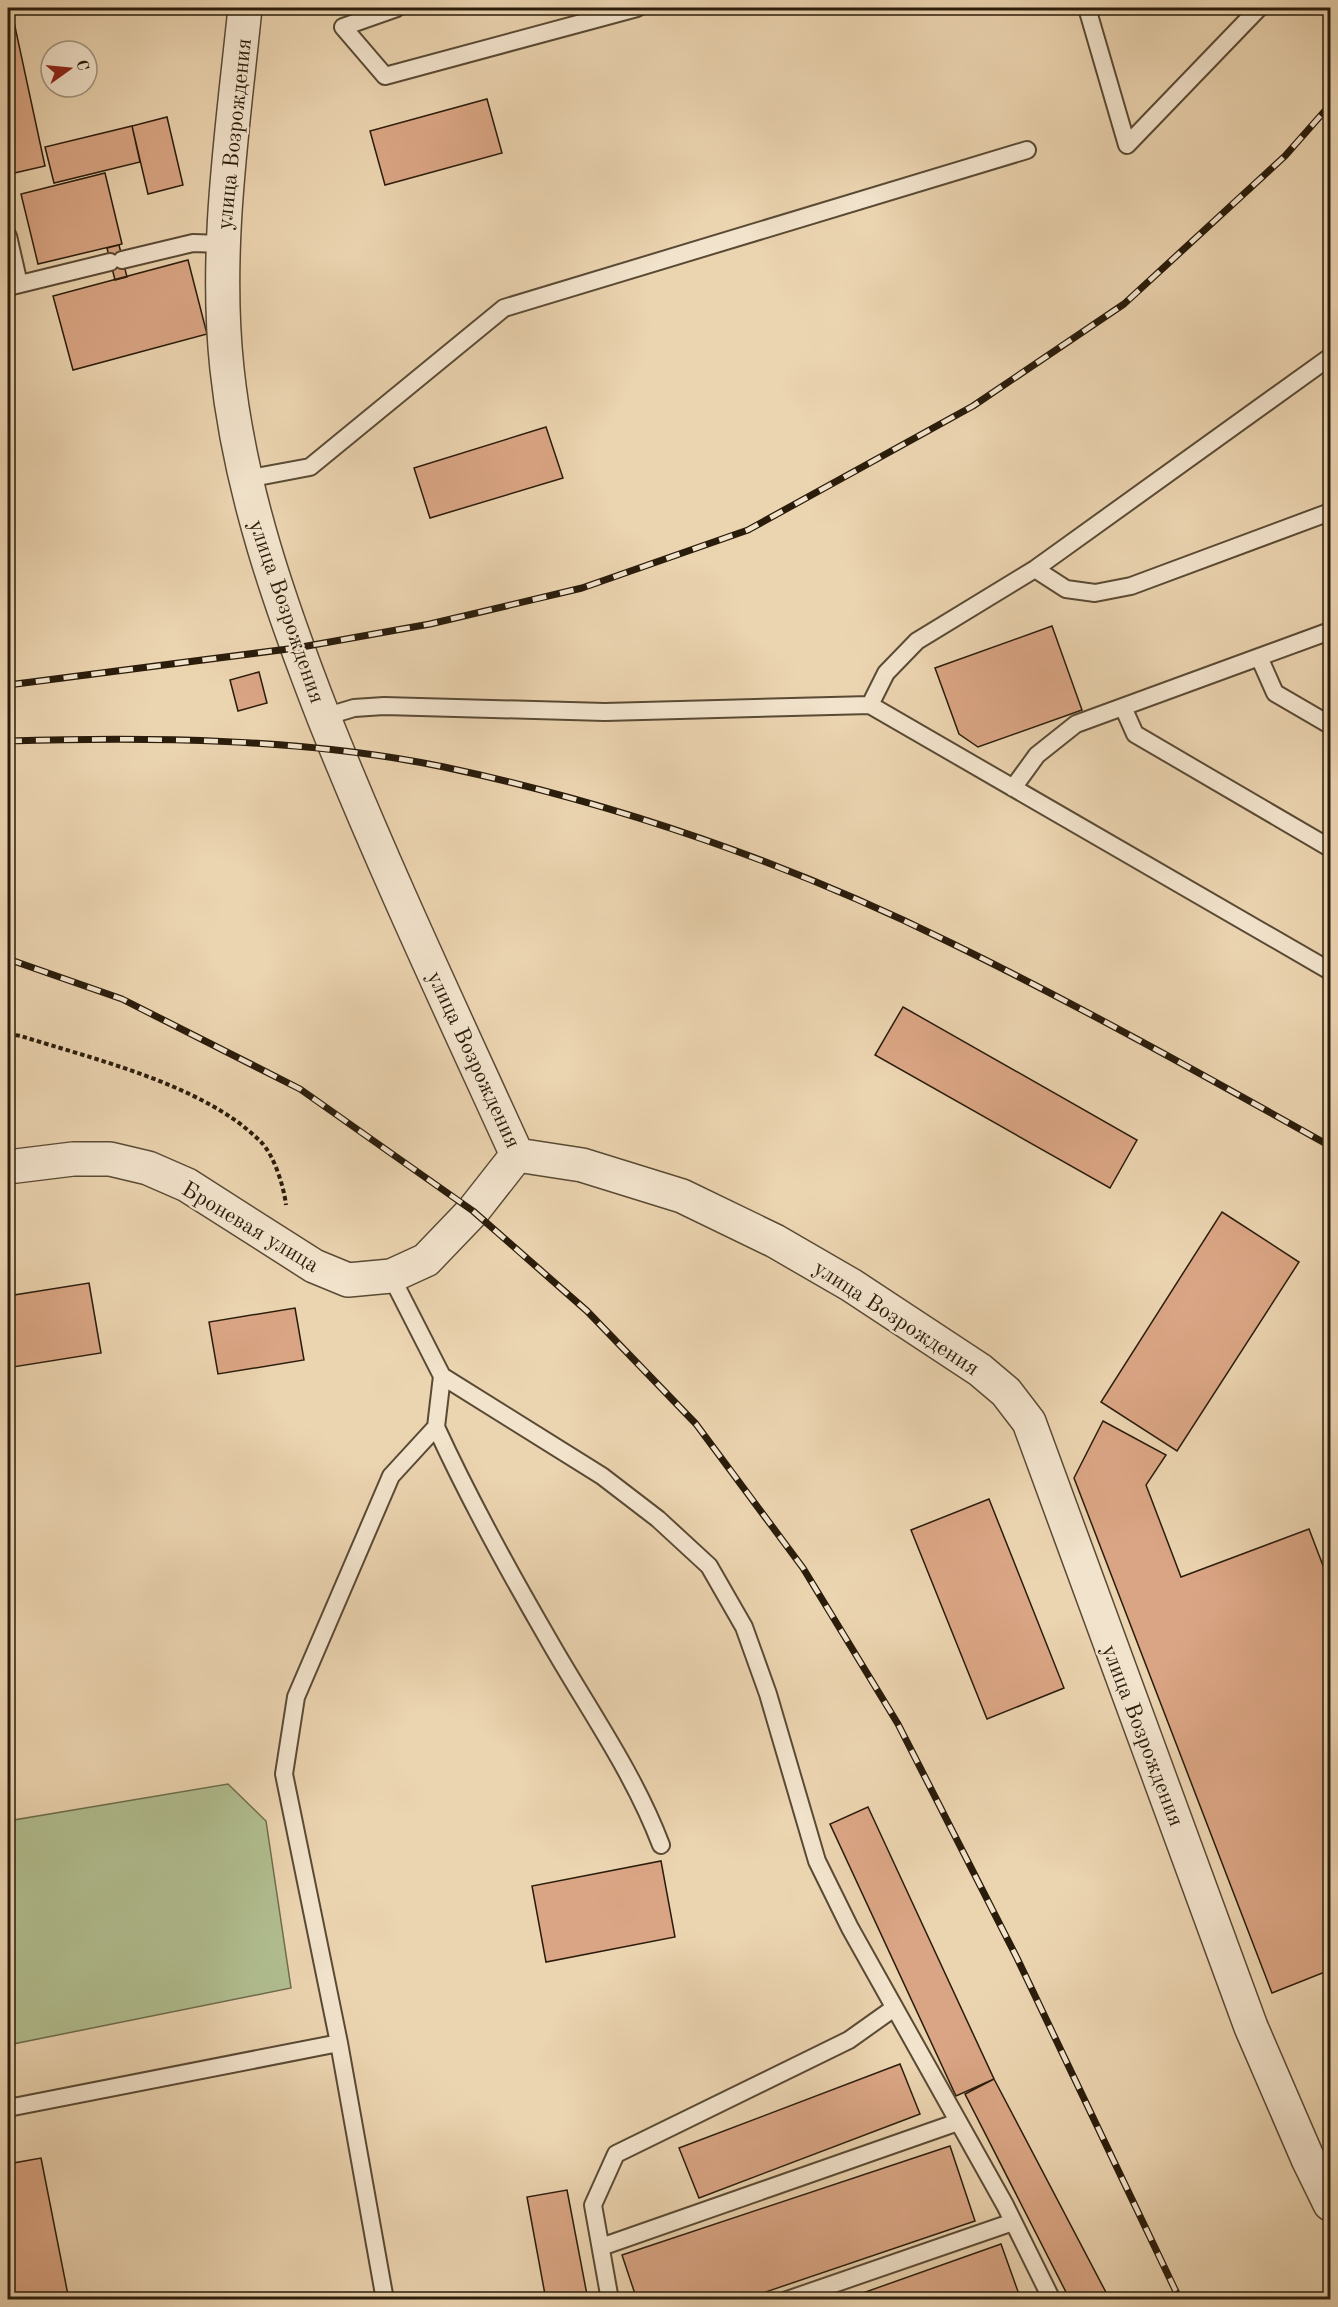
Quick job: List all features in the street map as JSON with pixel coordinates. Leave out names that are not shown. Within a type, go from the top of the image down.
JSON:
[{"type":"street","name":"улица Возрождения","points":[[245,8],[222,244],[226,369],[246,479],[267,564],[296,648],[382,858],[518,1155],[582,1165],[682,1196],[776,1241],[851,1285],[980,1370],[1006,1392],[1029,1422],[1251,2027],[1330,2204]]},
{"type":"street","name":"Броневая улица","points":[[8,1167],[74,1159],[110,1160],[148,1168],[188,1185],[314,1266],[348,1280],[391,1276],[426,1260],[473,1211],[518,1155]]},
{"type":"lane","points":[[397,8],[343,27],[385,76],[637,8]]},
{"type":"lane","points":[[1087,8],[1127,145],[1259,8]]},
{"type":"lane","points":[[246,479],[310,467],[504,308],[1027,150]]},
{"type":"lane","points":[[8,236],[13,286],[194,243],[222,244]]},
{"type":"lane","points":[[870,705],[886,673],[916,641],[1035,568],[1330,357]]},
{"type":"lane","points":[[1035,568],[1066,589],[1095,594],[1131,586],[1330,512]]},
{"type":"lane","points":[[1013,788],[1037,754],[1076,724],[1330,631]]},
{"type":"lane","points":[[1259,657],[1275,693],[1330,725]]},
{"type":"lane","points":[[324,717],[354,708],[384,706],[605,712],[870,705],[1330,971]]},
{"type":"lane","points":[[1123,707],[1135,734],[1330,848]]},
{"type":"lane","points":[[391,1276],[442,1376],[602,1476],[658,1519],[709,1566],[744,1627],[768,1694],[817,1861],[894,2008],[1013,2222],[1052,2300]]},
{"type":"lane","points":[[442,1376],[436,1427],[459,1477],[542,1628],[645,1804],[661,1845]]},
{"type":"lane","points":[[385,2300],[339,2043],[284,1774],[296,1697],[391,1476],[436,1427]]},
{"type":"lane","points":[[610,2300],[593,2205],[615,2154],[849,2040],[894,2008]]},
{"type":"lane","points":[[8,2108],[339,2043]]},
{"type":"lane","points":[[601,2247],[958,2122]]},
{"type":"lane","points":[[787,2300],[1013,2222]]},
{"type":"path","points":[[8,1034],[21,1036],[132,1071],[206,1101],[262,1143],[284,1186],[289,1251]]},
{"type":"green space","points":[[228,1784],[266,1821],[291,1988],[8,2045],[8,1821]]},
{"type":"building","points":[[8,8],[11,8],[45,166],[10,174],[8,160]]},
{"type":"building","points":[[487,99],[502,153],[385,185],[370,131]]},
{"type":"building","points":[[167,117],[183,185],[148,194],[132,126]]},
{"type":"building","points":[[132,126],[140,162],[54,183],[45,147]]},
{"type":"building","points":[[105,173],[122,244],[38,264],[21,194]]},
{"type":"building","points":[[119,245],[127,277],[115,280],[107,248]]},
{"type":"building","points":[[188,260],[207,334],[73,370],[53,296]]},
{"type":"building","points":[[546,427],[563,478],[430,518],[414,468]]},
{"type":"building","points":[[1052,626],[1082,710],[978,747],[959,734],[935,668]]},
{"type":"building","points":[[259,672],[267,703],[238,711],[230,680]]},
{"type":"building","points":[[903,1007],[1137,1140],[1110,1188],[875,1055]]},
{"type":"building","points":[[1222,1212],[1299,1262],[1177,1451],[1101,1402]]},
{"type":"building","points":[[89,1283],[101,1353],[13,1367],[8,1331],[8,1296]]},
{"type":"building","points":[[295,1308],[304,1360],[218,1374],[209,1322]]},
{"type":"building","points":[[1103,1421],[1166,1455],[1146,1485],[1181,1577],[1309,1529],[1330,1584],[1330,1970],[1272,1993],[1074,1478]]},
{"type":"building","points":[[989,1499],[1064,1688],[987,1719],[911,1530]]},
{"type":"building","points":[[868,1807],[994,2079],[956,2096],[830,1824]]},
{"type":"building","points":[[661,1861],[675,1937],[546,1962],[532,1886]]},
{"type":"building","points":[[900,2064],[920,2114],[699,2198],[679,2148]]},
{"type":"building","points":[[994,2079],[1110,2300],[1070,2300],[965,2094]]},
{"type":"building","points":[[950,2146],[975,2221],[742,2300],[637,2300],[622,2255]]},
{"type":"building","points":[[41,2158],[69,2300],[8,2300],[8,2164]]},
{"type":"building","points":[[567,2190],[588,2300],[546,2300],[527,2197]]},
{"type":"building","points":[[1001,2244],[1021,2300],[843,2300]]},
{"type":"railway","points":[[8,685],[296,648],[430,624],[582,588],[748,530],[973,406],[1124,304],[1285,156],[1330,105]]},
{"type":"railway","points":[[8,741],[171,740],[336,750],[444,767],[509,782],[639,818],[766,862],[890,914],[1095,1016],[1330,1146]]},
{"type":"railway","points":[[8,959],[122,999],[300,1089],[473,1211],[587,1311],[696,1424],[803,1568],[898,1724],[1017,1958],[1180,2300]]}]
